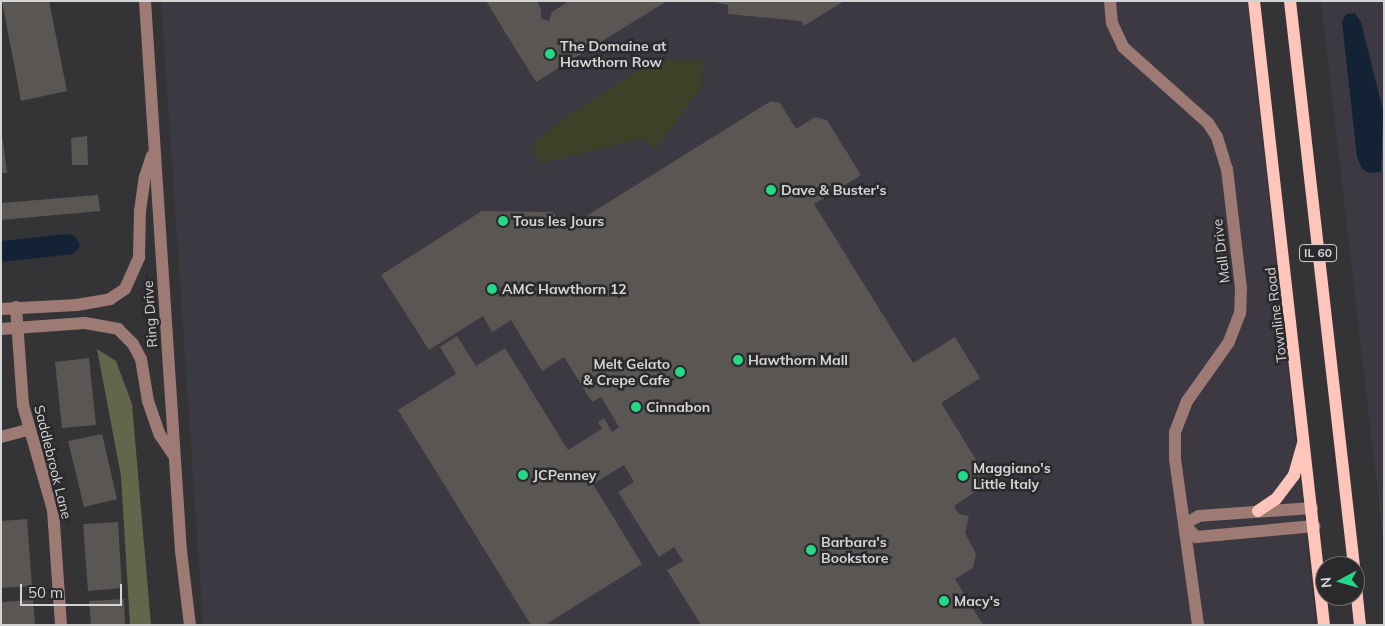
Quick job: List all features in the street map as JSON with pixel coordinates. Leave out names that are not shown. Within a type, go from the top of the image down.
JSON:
[{"type":"main road","name":"Townline Road","points":[[1254,1],[1305,436],[1324,625]]},
{"type":"main road","name":"IL 60","points":[[1290,1],[1353,556]]},
{"type":"main road","points":[[1258,511],[1276,499],[1294,475],[1305,436]]},
{"type":"main road","points":[[1358,606],[1360,625]]},
{"type":"street","name":"Ring Drive","points":[[146,1],[154,152],[184,599],[190,625]]},
{"type":"street","name":"Mall Drive","points":[[1110,1],[1112,23],[1123,47],[1208,123],[1217,137],[1227,169],[1241,288],[1240,314],[1229,342],[1187,401],[1175,433],[1175,458],[1198,625]]},
{"type":"street","points":[[1,309],[77,305],[110,299],[124,290],[139,257],[144,185],[154,152]]},
{"type":"street","name":"Saddlebrook Lane","points":[[16,307],[23,405],[53,510],[61,625]]},
{"type":"street","points":[[1,329],[85,323],[118,329],[133,344],[141,359],[148,401],[160,435],[174,455]]},
{"type":"street","points":[[1,437],[30,429]]},
{"type":"street","points":[[1312,508],[1198,516],[1184,524],[1196,537],[1314,526]]},
{"type":"shaded area","name":"Hawthorn Mall","points":[[161,1],[1247,1],[1316,625],[203,625]]},
{"type":"shaded area","points":[[1321,1],[1384,1],[1384,547]]},
{"type":"green space","points":[[663,60],[703,60],[701,88],[654,150],[645,138],[542,163],[531,145],[563,119],[634,73],[639,63]]},
{"type":"green space","points":[[97,349],[116,361],[132,404],[151,625],[130,625],[121,476]]},
{"type":"water","points":[[1355,13],[1361,22],[1383,110],[1381,172],[1370,173],[1362,169],[1357,157],[1342,22],[1346,14]]},
{"type":"water","points":[[68,234],[76,237],[80,246],[73,254],[1,262],[1,241]]},
{"type":"building","points":[[2,1],[49,1],[67,91],[21,101]]},
{"type":"building","name":"The Domaine at Hawthorn Row","points":[[486,1],[537,1],[541,9],[541,19],[549,21],[552,12],[569,1],[667,1],[536,82]]},
{"type":"building","points":[[711,1],[844,1],[804,26],[801,21],[728,14],[728,5]]},
{"type":"building","name":"Hawthorn Mall","points":[[771,101],[780,103],[796,129],[815,117],[827,120],[861,175],[814,204],[913,363],[955,337],[980,378],[941,403],[988,479],[987,484],[954,506],[959,514],[969,516],[965,533],[976,554],[973,568],[955,579],[983,625],[701,625],[667,570],[683,561],[674,547],[659,557],[618,492],[634,482],[624,465],[593,484],[642,564],[545,625],[531,625],[398,410],[456,374],[440,347],[457,336],[476,366],[505,348],[568,450],[602,429],[598,422],[604,418],[612,432],[619,427],[601,397],[592,402],[564,357],[542,371],[511,320],[492,332],[483,316],[429,350],[381,275],[482,211],[553,212],[564,230]]},
{"type":"building","points":[[1,127],[7,173],[1,173]]},
{"type":"building","points":[[87,136],[88,165],[72,165],[71,138]]},
{"type":"building","points":[[98,195],[100,211],[1,220],[1,203]]},
{"type":"building","points":[[89,358],[96,425],[62,428],[55,362]]},
{"type":"building","points":[[102,434],[117,499],[84,507],[68,441]]},
{"type":"building","points":[[27,519],[32,586],[1,588],[1,521]]},
{"type":"building","points":[[118,522],[122,588],[88,591],[83,524]]},
{"type":"building","points":[[124,599],[125,625],[91,625],[89,601]]},
{"type":"building","points":[[33,600],[35,625],[1,625],[1,602]]},
{"type":"place","name":"The Domaine at Hawthorn Row","points":[[550,54]]},
{"type":"place","name":"Dave & Buster's","points":[[771,190]]},
{"type":"place","name":"Tous les Jours","points":[[503,221]]},
{"type":"place","name":"AMC Hawthorn 12","points":[[492,289]]},
{"type":"place","name":"Hawthorn Mall","points":[[738,360]]},
{"type":"place","name":"Melt Gelato & Crepe Cafe","points":[[680,372]]},
{"type":"place","name":"Cinnabon","points":[[636,407]]},
{"type":"place","name":"JCPenney","points":[[523,475]]},
{"type":"place","name":"Maggiano's Little Italy","points":[[963,476]]},
{"type":"place","name":"Barbara's Bookstore","points":[[811,550]]},
{"type":"place","name":"Macy's","points":[[944,601]]}]
